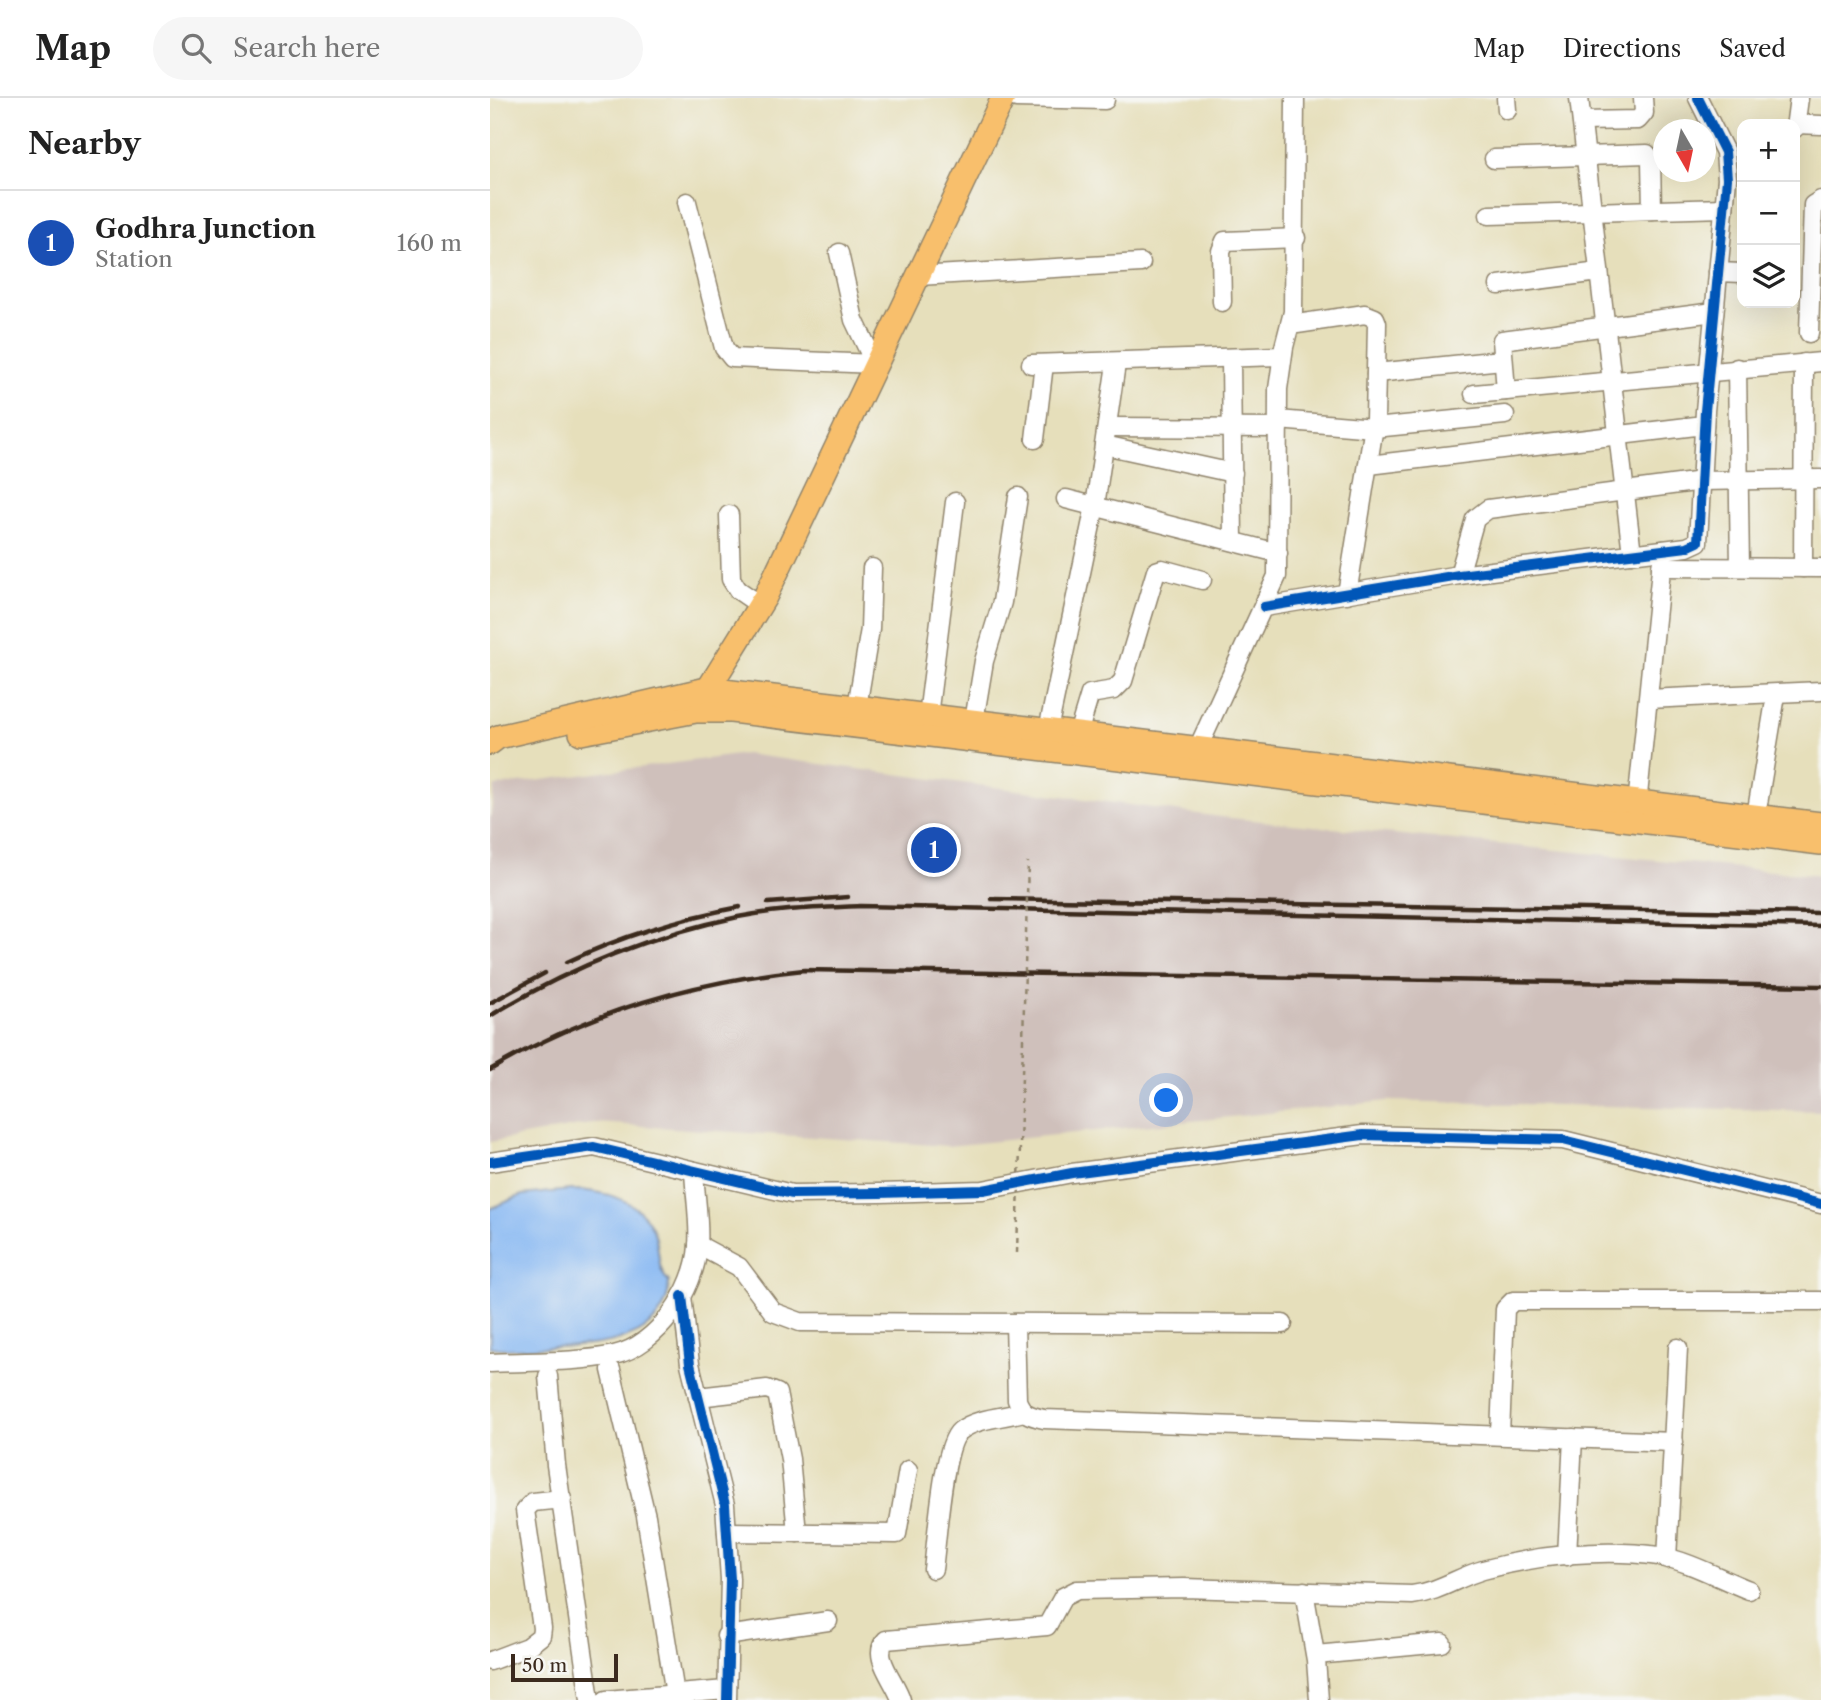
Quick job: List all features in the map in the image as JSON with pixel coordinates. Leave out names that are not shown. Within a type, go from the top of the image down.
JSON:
[{"type":"main road","points":[[696,711],[707,689],[761,605],[1003,98]]},
{"type":"main road","points":[[734,702],[738,640]]},
{"type":"main road","points":[[490,745],[498,737],[707,689],[734,702],[1637,811],[1821,843]]},
{"type":"main road","points":[[490,745],[502,748],[734,702],[857,707],[974,721],[1078,734],[1197,758]]},
{"type":"main road","points":[[1637,811],[1756,816],[1821,824]]},
{"type":"street","points":[[1016,98],[1105,100]]},
{"type":"street","points":[[1197,758],[1277,576],[1278,424],[1282,356],[1290,325],[1296,238],[1295,98]]},
{"type":"street","points":[[1579,98],[1632,554]]},
{"type":"street","points":[[1581,121],[1638,120],[1644,113],[1643,98]]},
{"type":"street","points":[[1662,558],[1698,542],[1704,425],[1724,208],[1735,161],[1725,152],[1698,98]]},
{"type":"street","points":[[1797,119],[1799,98]]},
{"type":"street","points":[[1800,126],[1821,125]]},
{"type":"street","points":[[1494,159],[1650,155],[1652,210]]},
{"type":"street","points":[[1809,333],[1813,205],[1821,200]]},
{"type":"street","points":[[687,202],[727,354],[737,359],[875,365],[854,320],[839,253]]},
{"type":"street","points":[[1489,215],[1724,208]]},
{"type":"street","points":[[1222,302],[1224,241],[1296,238]]},
{"type":"street","points":[[918,276],[1141,263]]},
{"type":"street","points":[[1499,285],[1599,271]]},
{"type":"street","points":[[1718,272],[1737,273]]},
{"type":"street","points":[[1506,391],[1502,340],[1714,313]]},
{"type":"street","points":[[1290,325],[1370,314],[1377,323],[1374,428],[1347,594]]},
{"type":"street","points":[[1035,439],[1038,364],[1116,364],[1282,356]]},
{"type":"street","points":[[1231,359],[1234,428],[1233,541]]},
{"type":"street","points":[[1376,373],[1503,360]]},
{"type":"street","points":[[1264,607],[1459,575],[1632,554],[1740,567],[1812,568],[1801,479],[1812,362],[1474,394]]},
{"type":"street","points":[[1048,730],[1095,506],[1116,364]]},
{"type":"street","points":[[1737,368],[1740,567]]},
{"type":"street","points":[[1105,436],[1278,424],[1374,428],[1505,415]]},
{"type":"street","points":[[1369,465],[1704,425]]},
{"type":"street","points":[[1105,436],[1233,473]]},
{"type":"street","points":[[1459,575],[1475,519],[1488,509],[1702,481],[1821,479]]},
{"type":"street","points":[[974,721],[984,661],[1002,602],[1018,497]]},
{"type":"street","points":[[1066,499],[1278,553]]},
{"type":"street","points":[[928,716],[954,502]]},
{"type":"street","points":[[729,515],[732,579],[738,590],[761,605]]},
{"type":"street","points":[[1637,811],[1662,558]]},
{"type":"street","points":[[857,707],[870,629],[872,568]]},
{"type":"street","points":[[1078,734],[1090,694],[1114,690],[1124,681],[1156,571],[1162,569],[1202,580]]},
{"type":"street","points":[[1648,699],[1821,691]]},
{"type":"street","points":[[1756,816],[1776,695]]},
{"type":"street","points":[[490,1162],[594,1147],[792,1194],[984,1190],[1072,1173],[1363,1135],[1563,1140],[1821,1203]]},
{"type":"street","points":[[490,1363],[598,1356],[627,1351],[644,1342],[682,1296],[696,1261],[698,1245],[694,1171]]},
{"type":"street","points":[[698,1245],[739,1266],[773,1312],[792,1320],[1283,1324]]},
{"type":"street","points":[[606,1700],[649,1698],[675,1693],[727,1695],[726,1636],[730,1578],[725,1506],[690,1364],[682,1296]]},
{"type":"street","points":[[1500,1434],[1505,1310],[1513,1301],[1821,1301]]},
{"type":"street","points":[[1015,1323],[1017,1400],[1024,1412]]},
{"type":"street","points":[[1667,1559],[1678,1348]]},
{"type":"street","points":[[611,1370],[646,1516],[675,1693]]},
{"type":"street","points":[[548,1376],[590,1700]]},
{"type":"street","points":[[698,1397],[767,1389],[777,1393],[790,1459],[797,1534]]},
{"type":"street","points":[[933,1569],[945,1472],[953,1442],[960,1431],[975,1424],[1024,1412],[1044,1419],[1674,1442]]},
{"type":"street","points":[[1567,1556],[1573,1438]]},
{"type":"street","points":[[727,1532],[897,1534],[908,1470]]},
{"type":"street","points":[[490,1661],[527,1647],[541,1636],[525,1510],[533,1502],[562,1499]]},
{"type":"street","points":[[901,1700],[897,1686],[880,1655],[880,1647],[886,1640],[1047,1626],[1063,1597],[1077,1590],[1428,1593],[1480,1571],[1567,1556],[1611,1554],[1667,1559],[1749,1590]]},
{"type":"street","points":[[1304,1591],[1316,1655],[1319,1700]]},
{"type":"street","points":[[726,1636],[828,1621]]},
{"type":"street","points":[[1316,1655],[1442,1643]]},
{"type":"path","points":[[1017,1253],[1028,862]]},
{"type":"shaded area","points":[[745,754],[1221,817],[1821,876],[1821,1111],[1387,1101],[948,1146],[596,1123],[490,1142],[490,819],[495,786]]},
{"type":"water","points":[[571,1190],[595,1192],[619,1199],[630,1204],[648,1221],[656,1239],[662,1270],[669,1282],[665,1303],[656,1318],[643,1330],[608,1342],[520,1349],[490,1347],[490,1209],[522,1195]]},
{"type":"railway","points":[[768,903],[848,897]]},
{"type":"railway","points":[[991,899],[1821,913]]},
{"type":"railway","points":[[490,1016],[578,969],[641,944],[738,917],[799,909],[860,906],[1821,926]]},
{"type":"railway","points":[[567,962],[652,929],[740,907]]},
{"type":"railway","points":[[490,1070],[564,1032],[641,1003],[722,982],[804,970],[1821,986]]},
{"type":"railway","points":[[490,1003],[545,973]]},
{"type":"cycle path","points":[[1264,607],[1459,575],[1687,547],[1698,542],[1705,411],[1727,179],[1725,152],[1698,98]]},
{"type":"cycle path","points":[[490,1162],[594,1147],[792,1194],[880,1193],[983,1190],[1072,1173],[1363,1135],[1563,1140],[1821,1204]]},
{"type":"cycle path","points":[[682,1296],[690,1364],[725,1505],[730,1579],[727,1700]]},
{"type":"place","name":"Godhra Junction","points":[[934,850]]}]
